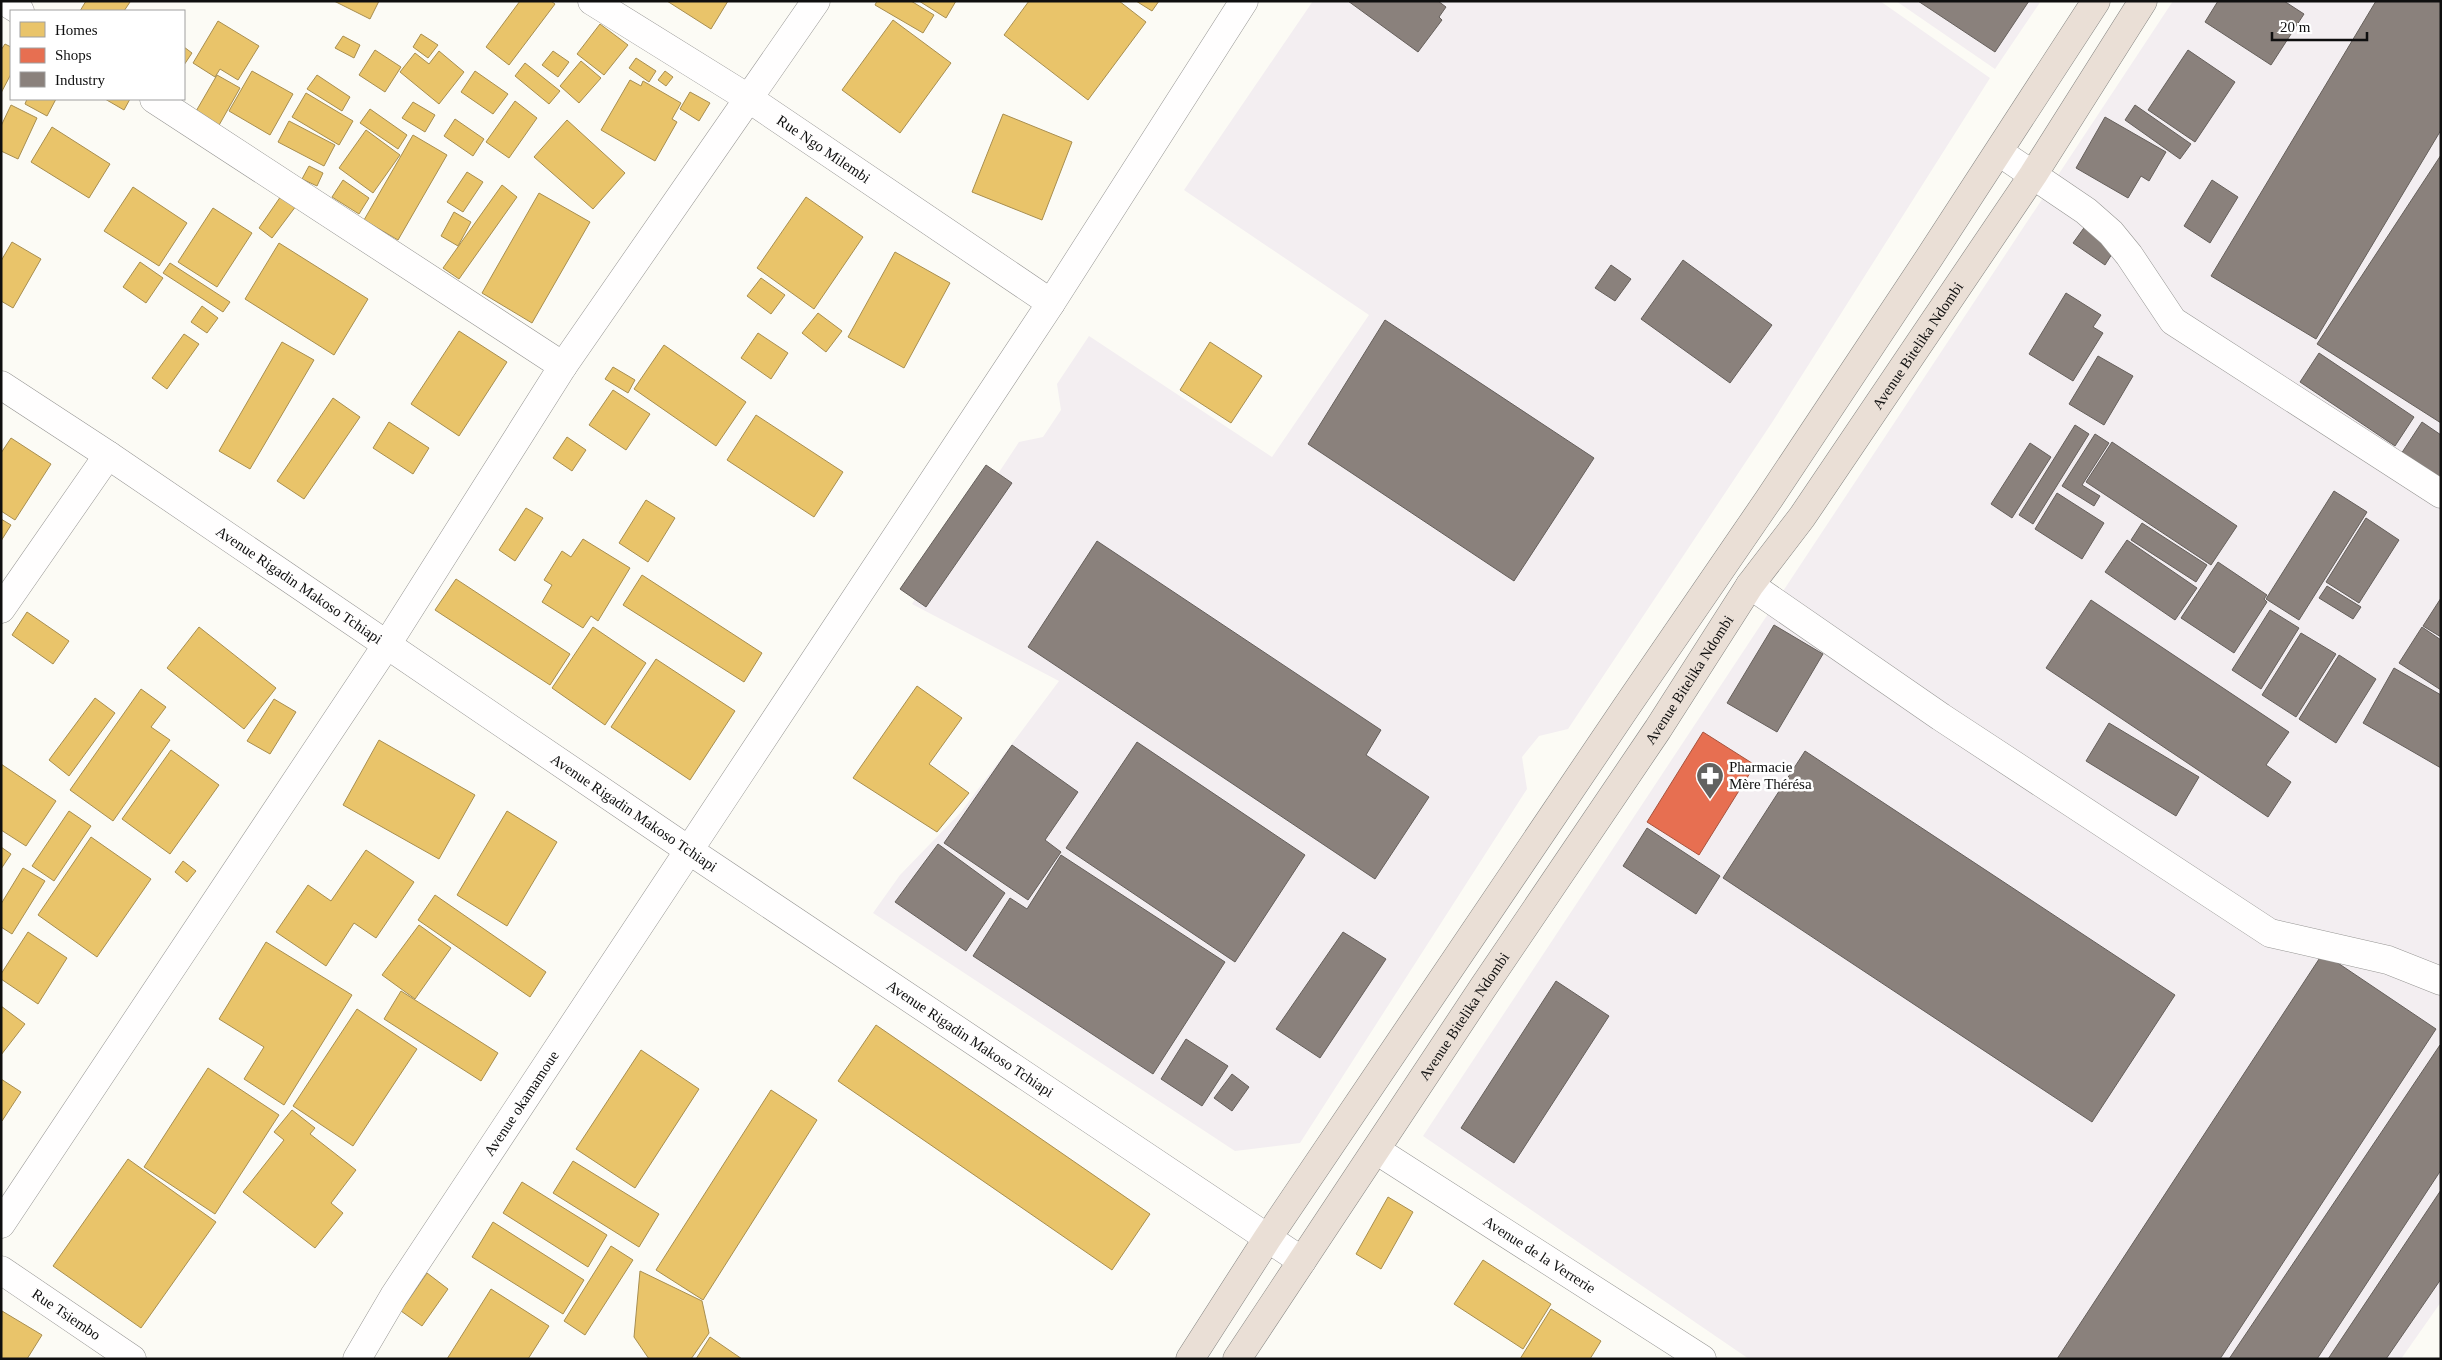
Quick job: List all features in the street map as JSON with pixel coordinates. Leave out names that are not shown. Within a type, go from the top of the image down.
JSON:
[{"type":"highway","points":[[1190,1359],[1267,1239],[1632,698],[1769,499],[1999,152],[2096,1]]},
{"type":"highway","name":"Avenue Bitelika Ndombi","points":[[1237,1359],[1658,729],[1750,585],[1802,518],[2033,175],[2143,1]]},
{"type":"street","points":[[4,1],[18,10]]},
{"type":"street","name":"Rue Ngo Milembi","points":[[592,1],[748,98],[1051,303]]},
{"type":"street","points":[[1,1224],[386,646],[563,366],[816,1]]},
{"type":"street","name":"Avenue okamamoue","points":[[357,1359],[394,1296],[1051,303],[1244,1]]},
{"type":"street","points":[[156,100],[563,366]]},
{"type":"street","points":[[1999,152],[2086,211],[2111,233],[2129,255],[2173,322],[2441,494]]},
{"type":"street","name":"Avenue Rigadin Makoso Tchiapi","points":[[1,385],[108,455],[386,646],[690,851],[1302,1261]]},
{"type":"street","points":[[1,609],[108,455]]},
{"type":"street","points":[[1750,585],[1941,717],[2270,932],[2388,960],[2441,981]]},
{"type":"street","name":"Avenue de la Verrerie","points":[[1376,1150],[1702,1359]]},
{"type":"street","name":"Rue Tsiembo","points":[[1,1270],[132,1359]]},
{"type":"shaded area","points":[[1313,1],[1880,1],[1990,78],[1773,421],[1568,729],[1539,736],[1522,757],[1527,789],[1300,1143],[1235,1151],[873,913],[900,875],[961,812],[1059,681],[912,604],[1019,442],[1043,437],[1061,410],[1057,384],[1089,336],[1272,457],[1369,315],[1184,190]]},
{"type":"shaded area","points":[[1896,1],[2041,1],[1995,69]]},
{"type":"shaded area","points":[[2173,1],[2441,1],[2441,1302],[2401,1359],[1749,1359],[1423,1136]]},
{"type":"building: Homes","points":[[86,1],[130,2],[125,10],[81,10]]},
{"type":"building: Homes","points":[[334,1],[379,1],[370,19]]},
{"type":"building: Homes","points":[[520,1],[551,1],[555,4],[509,65],[486,47]]},
{"type":"building: Homes","points":[[667,1],[728,1],[711,29]]},
{"type":"building: Homes","points":[[877,1],[911,1],[934,15],[923,33],[875,5]]},
{"type":"building: Homes","points":[[919,1],[956,1],[946,18]]},
{"type":"building: Homes","points":[[1029,1],[1119,1],[1146,22],[1088,100],[1004,35]]},
{"type":"building: Homes","points":[[1136,1],[1159,1],[1152,11]]},
{"type":"building: Homes","points":[[893,20],[951,63],[900,133],[842,90]]},
{"type":"building: Homes","points":[[218,21],[259,46],[238,80],[220,69],[215,77],[193,63]]},
{"type":"building: Homes","points":[[600,24],[628,45],[604,75],[577,54]]},
{"type":"building: Homes","points":[[421,34],[438,45],[428,58],[413,47]]},
{"type":"building: Homes","points":[[343,36],[360,45],[354,58],[335,48]]},
{"type":"building: Homes","points":[[5,44],[10,46],[10,76],[1,93],[1,50]]},
{"type":"building: Homes","points":[[185,48],[192,53],[185,64]]},
{"type":"building: Homes","points":[[375,50],[401,67],[385,92],[359,75]]},
{"type":"building: Homes","points":[[439,51],[464,72],[439,104],[400,72],[415,53],[429,64]]},
{"type":"building: Homes","points":[[553,51],[569,62],[558,77],[542,65]]},
{"type":"building: Homes","points":[[636,58],[656,71],[649,82],[629,68]]},
{"type":"building: Homes","points":[[581,61],[601,78],[579,103],[560,86]]},
{"type":"building: Homes","points":[[525,63],[560,91],[549,104],[515,76]]},
{"type":"building: Homes","points":[[252,71],[293,94],[270,135],[229,111]]},
{"type":"building: Homes","points":[[475,71],[508,94],[493,114],[461,92]]},
{"type":"building: Homes","points":[[665,71],[673,77],[666,86],[658,80]]},
{"type":"building: Homes","points":[[217,75],[240,88],[218,127],[195,113]]},
{"type":"building: Homes","points":[[317,75],[350,97],[342,111],[307,89]]},
{"type":"building: Homes","points":[[630,80],[641,86],[643,81],[681,103],[672,119],[677,122],[655,161],[601,130]]},
{"type":"building: Homes","points":[[690,92],[710,103],[699,121],[680,109]]},
{"type":"building: Homes","points":[[306,93],[353,121],[339,145],[292,117]]},
{"type":"building: Homes","points":[[27,100],[55,100],[47,116],[25,104]]},
{"type":"building: Homes","points":[[107,100],[129,100],[124,110]]},
{"type":"building: Homes","points":[[515,101],[537,118],[509,158],[486,142]]},
{"type":"building: Homes","points":[[413,102],[435,115],[425,132],[402,118]]},
{"type":"building: Homes","points":[[11,105],[37,118],[18,159],[1,151],[1,126]]},
{"type":"building: Homes","points":[[370,109],[407,135],[398,149],[360,123]]},
{"type":"building: Homes","points":[[1003,114],[1072,142],[1042,220],[972,192]]},
{"type":"building: Homes","points":[[455,119],[484,139],[473,156],[444,136]]},
{"type":"building: Homes","points":[[567,120],[625,173],[593,209],[534,157]]},
{"type":"building: Homes","points":[[289,121],[335,145],[324,166],[278,142]]},
{"type":"building: Homes","points":[[52,127],[110,164],[89,198],[31,162]]},
{"type":"building: Homes","points":[[366,130],[400,155],[373,193],[339,168]]},
{"type":"building: Homes","points":[[413,135],[447,155],[398,240],[364,220]]},
{"type":"building: Homes","points":[[309,166],[323,173],[317,186],[302,179]]},
{"type":"building: Homes","points":[[467,172],[483,182],[463,212],[447,202]]},
{"type":"building: Homes","points":[[343,180],[369,198],[359,214],[332,197]]},
{"type":"building: Homes","points":[[502,185],[517,197],[459,279],[443,268]]},
{"type":"building: Homes","points":[[133,187],[187,223],[159,266],[104,231]]},
{"type":"building: Homes","points":[[539,193],[590,222],[532,323],[482,293]]},
{"type":"building: Homes","points":[[281,196],[296,206],[272,238],[259,228]]},
{"type":"building: Homes","points":[[806,197],[863,237],[814,309],[757,268]]},
{"type":"building: Homes","points":[[213,208],[252,233],[217,287],[178,262]]},
{"type":"building: Homes","points":[[454,212],[471,222],[458,246],[441,236]]},
{"type":"building: Homes","points":[[12,242],[41,259],[13,308],[1,301],[1,261]]},
{"type":"building: Homes","points":[[279,243],[368,299],[334,355],[245,299]]},
{"type":"building: Homes","points":[[895,252],[950,283],[904,368],[848,337]]},
{"type":"building: Homes","points":[[140,262],[163,278],[146,303],[123,287]]},
{"type":"building: Homes","points":[[170,263],[230,302],[223,312],[163,273]]},
{"type":"building: Homes","points":[[761,278],[785,295],[771,314],[747,296]]},
{"type":"building: Homes","points":[[202,306],[218,318],[207,333],[191,322]]},
{"type":"building: Homes","points":[[818,313],[842,331],[826,352],[802,333]]},
{"type":"building: Homes","points":[[459,331],[507,362],[459,436],[411,404]]},
{"type":"building: Homes","points":[[758,333],[788,353],[771,379],[741,358]]},
{"type":"building: Homes","points":[[184,334],[199,344],[167,389],[152,378]]},
{"type":"building: Homes","points":[[282,342],[314,360],[250,469],[219,451]]},
{"type":"building: Homes","points":[[1210,342],[1262,376],[1231,423],[1180,390]]},
{"type":"building: Homes","points":[[664,345],[746,402],[716,446],[634,389]]},
{"type":"building: Homes","points":[[613,367],[635,380],[628,393],[605,379]]},
{"type":"building: Homes","points":[[613,390],[650,414],[626,450],[589,425]]},
{"type":"building: Homes","points":[[333,398],[360,417],[304,499],[277,481]]},
{"type":"building: Homes","points":[[756,415],[843,472],[814,517],[727,460]]},
{"type":"building: Homes","points":[[389,422],[429,448],[413,474],[373,448]]},
{"type":"building: Homes","points":[[567,437],[586,450],[572,471],[553,458]]},
{"type":"building: Homes","points":[[11,438],[51,464],[15,520],[1,511],[1,453]]},
{"type":"building: Homes","points":[[646,500],[675,518],[648,562],[619,543]]},
{"type":"building: Homes","points":[[526,508],[543,518],[515,561],[499,550]]},
{"type":"building: Homes","points":[[1,519],[11,525],[1,541]]},
{"type":"building: Homes","points":[[583,539],[630,568],[598,621],[591,616],[583,628],[542,602],[552,585],[544,580],[562,551],[571,557]]},
{"type":"building: Homes","points":[[642,575],[762,653],[744,682],[623,605]]},
{"type":"building: Homes","points":[[456,579],[570,654],[550,685],[435,610]]},
{"type":"building: Homes","points":[[27,612],[69,641],[53,664],[12,635]]},
{"type":"building: Homes","points":[[199,627],[276,688],[244,729],[167,668]]},
{"type":"building: Homes","points":[[593,627],[646,663],[605,725],[552,688]]},
{"type":"building: Homes","points":[[656,659],[735,711],[690,780],[611,727]]},
{"type":"building: Homes","points":[[917,686],[962,718],[929,764],[969,793],[937,832],[853,778]]},
{"type":"building: Homes","points":[[141,689],[166,707],[151,727],[170,740],[113,821],[70,790]]},
{"type":"building: Homes","points":[[95,698],[115,713],[69,776],[49,760]]},
{"type":"building: Homes","points":[[274,699],[296,712],[270,754],[247,741]]},
{"type":"building: Homes","points":[[379,740],[475,795],[439,859],[343,805]]},
{"type":"building: Homes","points":[[171,750],[219,785],[170,854],[122,819]]},
{"type":"building: Homes","points":[[1,764],[56,801],[26,846],[1,830]]},
{"type":"building: Homes","points":[[69,811],[91,826],[54,881],[32,866]]},
{"type":"building: Homes","points":[[507,811],[557,842],[507,926],[457,895]]},
{"type":"building: Homes","points":[[91,837],[151,879],[97,957],[38,915]]},
{"type":"building: Homes","points":[[1,847],[11,854],[1,869]]},
{"type":"building: Homes","points":[[366,850],[414,882],[376,938],[354,923],[326,966],[276,932],[308,885],[331,901]]},
{"type":"building: Homes","points":[[183,861],[196,871],[187,882],[175,872]]},
{"type":"building: Homes","points":[[23,868],[45,881],[12,934],[1,927],[1,904]]},
{"type":"building: Homes","points":[[435,895],[546,972],[530,997],[418,920]]},
{"type":"building: Homes","points":[[419,925],[451,948],[415,999],[382,975]]},
{"type":"building: Homes","points":[[28,932],[67,958],[38,1004],[1,979],[1,974]]},
{"type":"building: Homes","points":[[266,942],[352,995],[284,1105],[244,1079],[264,1047],[219,1019]]},
{"type":"building: Homes","points":[[401,991],[498,1053],[481,1081],[384,1019]]},
{"type":"building: Homes","points":[[1,1006],[25,1024],[1,1055]]},
{"type":"building: Homes","points":[[357,1009],[417,1049],[353,1146],[293,1106]]},
{"type":"building: Homes","points":[[876,1025],[1150,1214],[1112,1270],[838,1081]]},
{"type":"building: Homes","points":[[641,1050],[699,1089],[635,1188],[576,1149]]},
{"type":"building: Homes","points":[[208,1068],[279,1115],[215,1214],[144,1167]]},
{"type":"building: Homes","points":[[1,1079],[21,1092],[2,1121],[1,1121]]},
{"type":"building: Homes","points":[[771,1090],[817,1120],[703,1300],[656,1270]]},
{"type":"building: Homes","points":[[292,1110],[315,1128],[310,1134],[356,1170],[331,1203],[343,1213],[315,1248],[243,1192],[284,1140],[274,1132]]},
{"type":"building: Homes","points":[[128,1159],[216,1222],[141,1328],[53,1266]]},
{"type":"building: Homes","points":[[573,1161],[659,1214],[639,1247],[553,1193]]},
{"type":"building: Homes","points":[[522,1182],[607,1235],[588,1267],[503,1213]]},
{"type":"building: Homes","points":[[1388,1197],[1413,1212],[1381,1269],[1356,1254]]},
{"type":"building: Homes","points":[[493,1222],[584,1280],[563,1314],[472,1257]]},
{"type":"building: Homes","points":[[611,1246],[633,1260],[585,1335],[564,1321]]},
{"type":"building: Homes","points":[[1483,1260],[1551,1304],[1523,1349],[1454,1304]]},
{"type":"building: Homes","points":[[640,1271],[702,1301],[709,1333],[691,1359],[649,1359],[634,1337]]},
{"type":"building: Homes","points":[[427,1273],[448,1289],[422,1326],[401,1311]]},
{"type":"building: Homes","points":[[491,1289],[549,1326],[528,1359],[447,1359]]},
{"type":"building: Homes","points":[[1551,1309],[1601,1341],[1590,1359],[1520,1359]]},
{"type":"building: Homes","points":[[2,1311],[42,1335],[27,1359],[1,1359]]},
{"type":"building: Homes","points":[[710,1337],[742,1359],[696,1359]]},
{"type":"building: Shops","points":[[1703,732],[1755,765],[1699,855],[1647,822]]},
{"type":"building: Industry","points":[[1348,1],[1438,1],[1446,7],[1439,17],[1442,20],[1418,52]]},
{"type":"building: Industry","points":[[1918,1],[2029,1],[1995,52]]},
{"type":"building: Industry","points":[[2218,1],[2284,1],[2304,14],[2271,65],[2205,22]]},
{"type":"building: Industry","points":[[2376,1],[2441,1],[2441,130],[2316,339],[2211,276]]},
{"type":"building: Industry","points":[[2188,50],[2235,82],[2195,142],[2148,110]]},
{"type":"building: Industry","points":[[2135,105],[2191,144],[2180,159],[2125,120]]},
{"type":"building: Industry","points":[[2105,117],[2166,152],[2149,181],[2141,176],[2128,198],[2076,168]]},
{"type":"building: Industry","points":[[2441,155],[2441,423],[2317,344]]},
{"type":"building: Industry","points":[[2212,180],[2238,197],[2210,243],[2184,226]]},
{"type":"building: Industry","points":[[2086,225],[2117,246],[2105,265],[2073,243]]},
{"type":"building: Industry","points":[[1683,260],[1772,325],[1730,383],[1641,319]]},
{"type":"building: Industry","points":[[1611,265],[1631,279],[1615,301],[1595,288]]},
{"type":"building: Industry","points":[[2066,293],[2101,315],[2093,327],[2103,333],[2073,381],[2029,354]]},
{"type":"building: Industry","points":[[1385,320],[1594,458],[1514,581],[1308,444]]},
{"type":"building: Industry","points":[[2319,353],[2414,417],[2395,446],[2300,382]]},
{"type":"building: Industry","points":[[2098,356],[2133,376],[2104,425],[2069,404]]},
{"type":"building: Industry","points":[[2422,422],[2441,435],[2441,481],[2401,454]]},
{"type":"building: Industry","points":[[2075,425],[2089,434],[2033,524],[2019,515]]},
{"type":"building: Industry","points":[[2095,434],[2109,443],[2082,485],[2100,496],[2094,506],[2062,486]]},
{"type":"building: Industry","points":[[2112,442],[2237,526],[2211,565],[2086,482]]},
{"type":"building: Industry","points":[[2030,443],[2051,457],[2012,518],[1991,504]]},
{"type":"building: Industry","points":[[986,465],[1012,483],[926,607],[900,589]]},
{"type":"building: Industry","points":[[2334,491],[2367,512],[2299,620],[2266,599]]},
{"type":"building: Industry","points":[[2057,493],[2104,523],[2082,559],[2035,529]]},
{"type":"building: Industry","points":[[2366,518],[2399,540],[2359,603],[2326,582]]},
{"type":"building: Industry","points":[[2142,523],[2207,565],[2196,582],[2131,540]]},
{"type":"building: Industry","points":[[2127,540],[2197,588],[2175,620],[2105,572]]},
{"type":"building: Industry","points":[[1097,541],[1381,730],[1366,755],[1429,797],[1375,879],[1028,647]]},
{"type":"building: Industry","points":[[2218,562],[2267,595],[2264,599],[2267,602],[2234,653],[2181,618]]},
{"type":"building: Industry","points":[[2327,586],[2361,607],[2353,619],[2319,598]]},
{"type":"building: Industry","points":[[2441,598],[2441,637],[2423,626]]},
{"type":"building: Industry","points":[[2091,600],[2289,732],[2266,765],[2291,782],[2268,817],[2046,668]]},
{"type":"building: Industry","points":[[2270,610],[2299,628],[2261,689],[2232,670]]},
{"type":"building: Industry","points":[[1774,625],[1823,654],[1777,732],[1727,703]]},
{"type":"building: Industry","points":[[2422,627],[2441,640],[2441,690],[2399,663]]},
{"type":"building: Industry","points":[[2301,633],[2336,654],[2296,717],[2262,695]]},
{"type":"building: Industry","points":[[2339,655],[2376,679],[2336,743],[2299,719]]},
{"type":"building: Industry","points":[[2394,668],[2441,695],[2441,768],[2363,723]]},
{"type":"building: Industry","points":[[2109,723],[2199,777],[2176,816],[2086,761]]},
{"type":"building: Industry","points":[[1137,742],[1305,855],[1235,962],[1066,848]]},
{"type":"building: Industry","points":[[1012,745],[1078,792],[1045,840],[1061,852],[1028,900],[944,843]]},
{"type":"building: Industry","points":[[1805,751],[2175,995],[2092,1122],[1723,878]]},
{"type":"building: Industry","points":[[1647,828],[1720,876],[1696,914],[1623,866]]},
{"type":"building: Industry","points":[[938,844],[1005,893],[966,951],[895,902]]},
{"type":"building: Industry","points":[[1061,855],[1225,962],[1153,1074],[973,956],[1010,898],[1027,909]]},
{"type":"building: Industry","points":[[1343,932],[1386,959],[1320,1058],[1276,1029]]},
{"type":"building: Industry","points":[[2323,953],[2436,1029],[2220,1359],[2057,1359]]},
{"type":"building: Industry","points":[[1556,981],[1609,1016],[1514,1163],[1461,1128]]},
{"type":"building: Industry","points":[[1186,1039],[1228,1066],[1202,1106],[1161,1079]]},
{"type":"building: Industry","points":[[2440,1045],[2441,1170],[2317,1359],[2229,1359]]},
{"type":"building: Industry","points":[[1232,1074],[1249,1087],[1232,1111],[1214,1098]]},
{"type":"building: Industry","points":[[2441,1190],[2441,1279],[2386,1359],[2328,1359]]},
{"type":"place","name":"Pharmacie Mère Thérésa","points":[[1710,800]]}]
